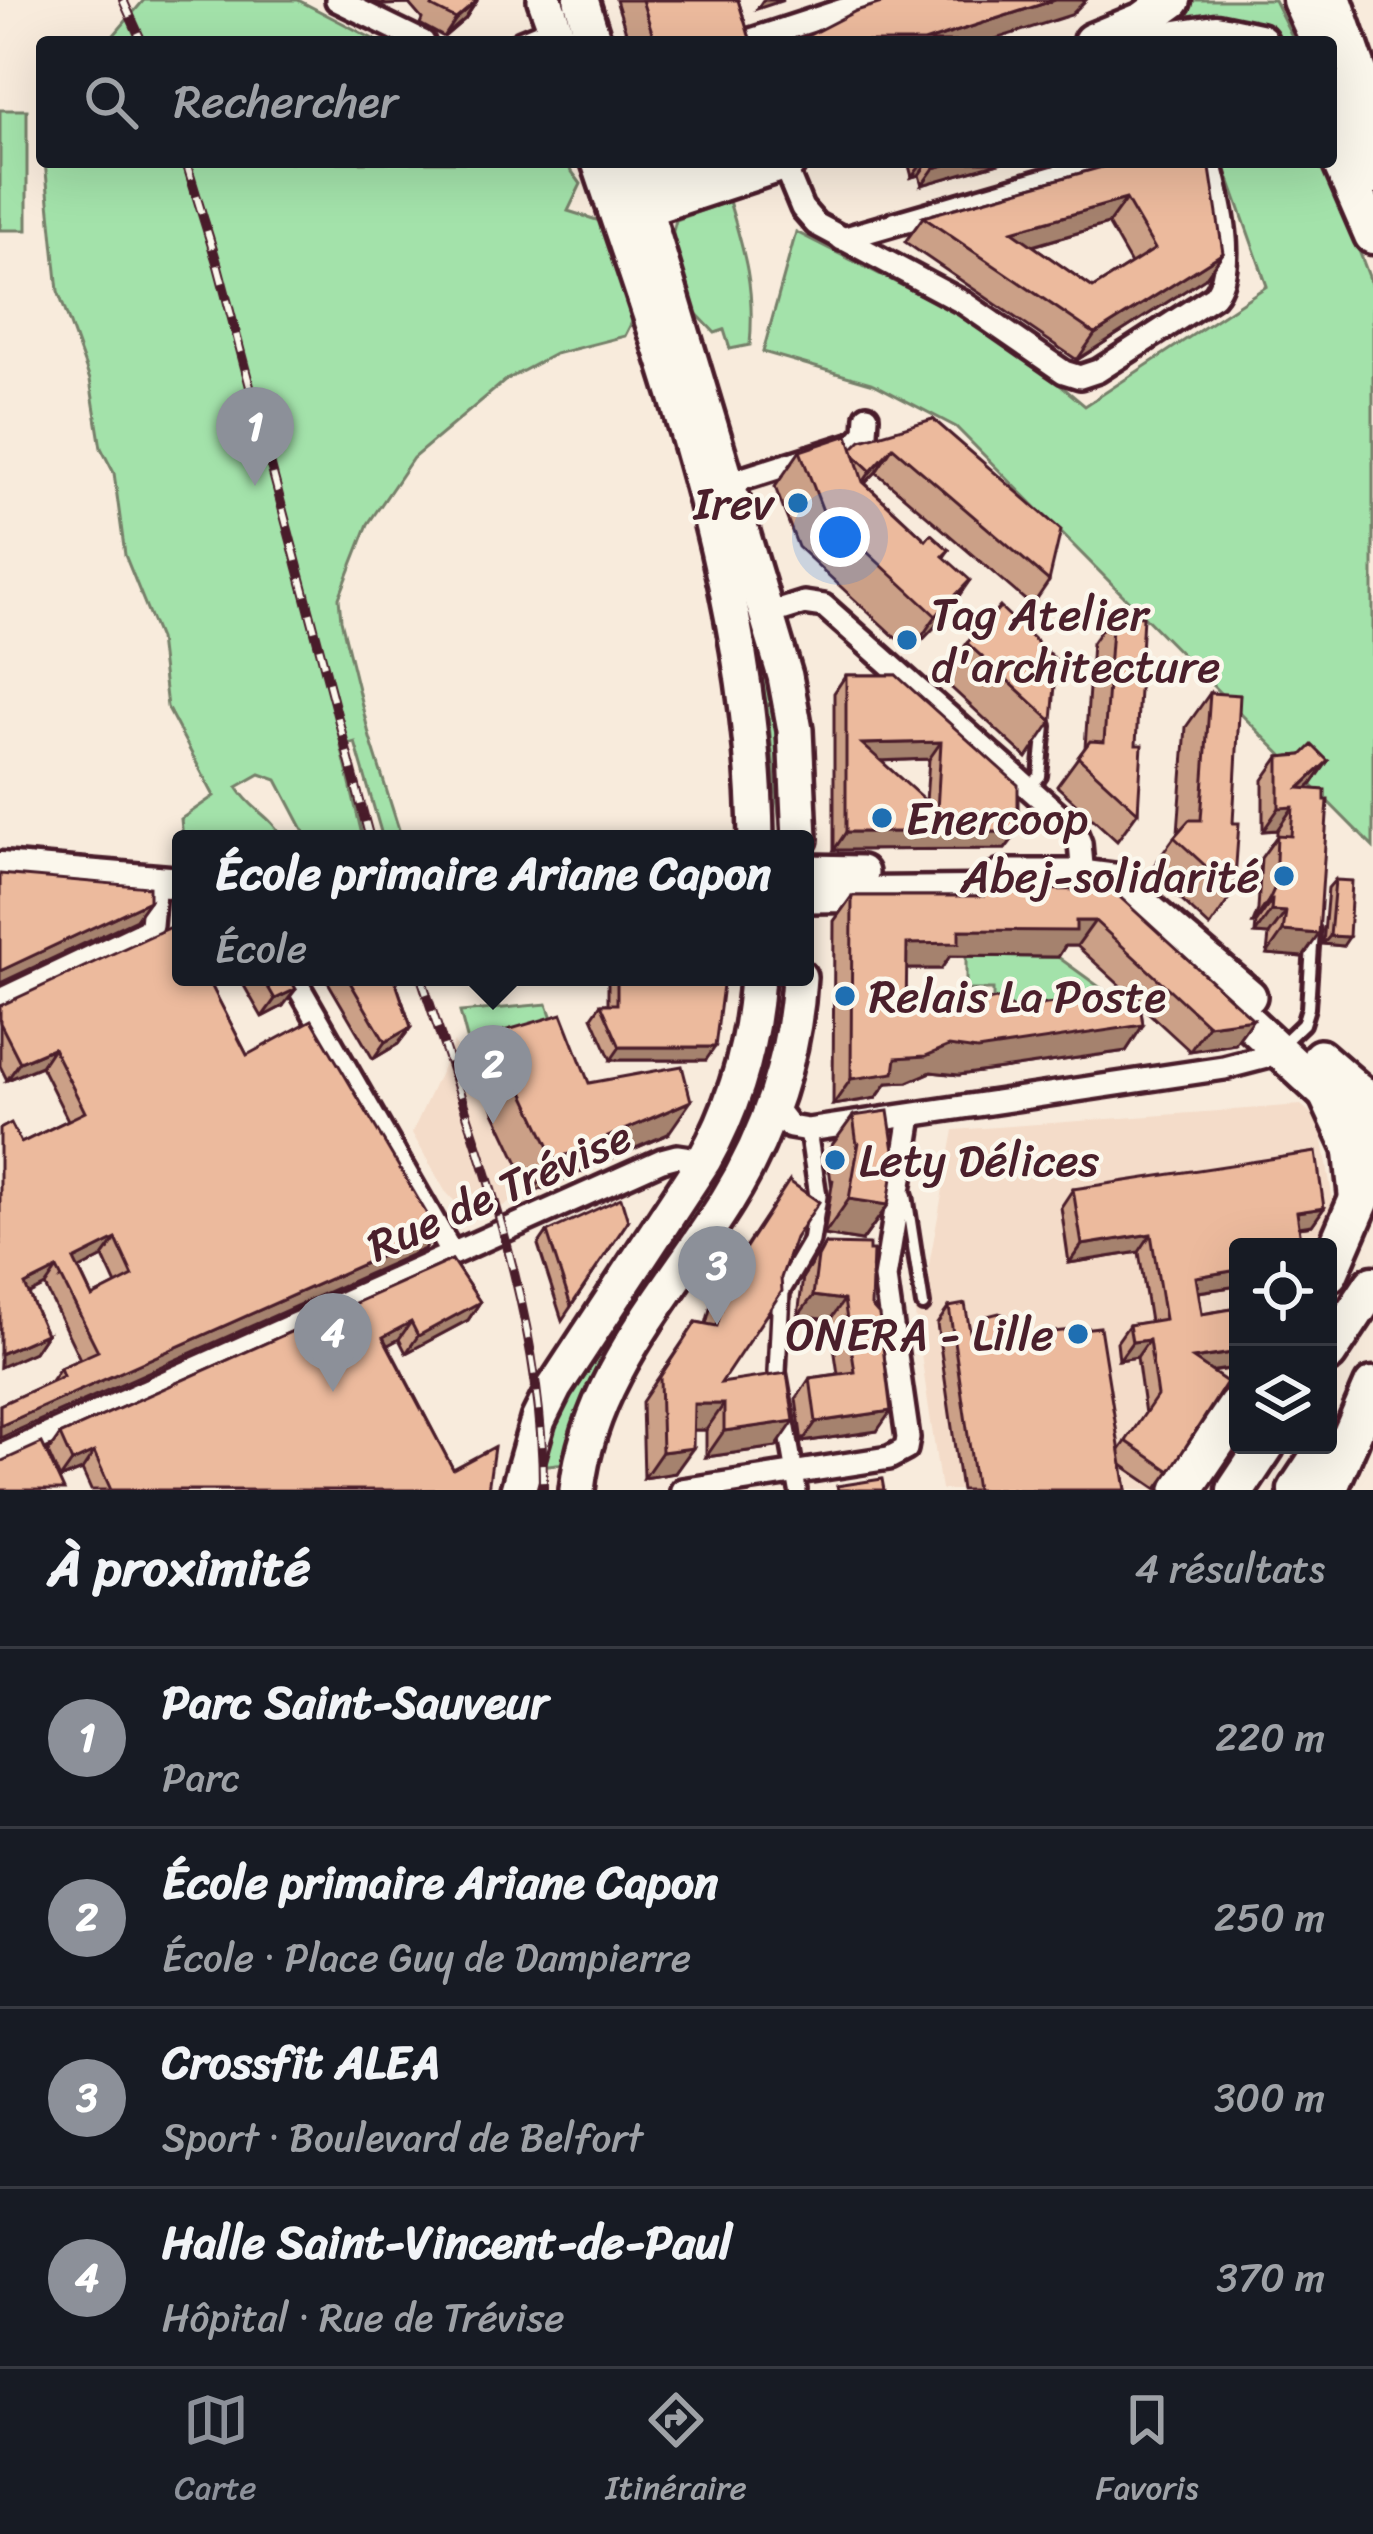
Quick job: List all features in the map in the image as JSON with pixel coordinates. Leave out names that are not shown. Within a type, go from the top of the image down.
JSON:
[{"type":"highway","points":[[1107,36],[1143,21],[1172,0]]},
{"type":"highway","points":[[1301,0],[1317,36]]},
{"type":"highway","points":[[1333,0],[1373,116]]},
{"type":"highway","points":[[1196,36],[1230,36]]},
{"type":"highway","points":[[1337,85],[1373,176]]},
{"type":"highway","points":[[1337,152],[1373,235]]},
{"type":"highway","points":[[1330,1096],[1366,1181],[1337,1255]]},
{"type":"highway","points":[[1333,1346],[1373,1285]]},
{"type":"highway","points":[[1337,1432],[1373,1382]]},
{"type":"highway","points":[[1328,1490],[1373,1382]]},
{"type":"highway","points":[[1182,1490],[1229,1420]]},
{"type":"highway","points":[[1236,1490],[1260,1454]]},
{"type":"highway","points":[[1297,1490],[1322,1454]]},
{"type":"main road","points":[[581,0],[592,36]]},
{"type":"main road","points":[[603,168],[654,247],[664,320],[705,484],[795,730],[800,830]]},
{"type":"main road","points":[[625,201],[697,168]]},
{"type":"main road","points":[[625,201],[760,168]]},
{"type":"main road","points":[[625,201],[664,320],[730,483],[752,619],[752,734],[762,830]]},
{"type":"main road","points":[[0,868],[168,882]]},
{"type":"main road","points":[[814,872],[1109,879],[1122,886],[1373,1138]]},
{"type":"main road","points":[[814,896],[1101,895],[1122,907],[1280,1046],[1373,1103]]},
{"type":"main road","points":[[518,1490],[538,1420],[554,1388],[704,1160],[738,1086],[751,1035],[756,986]]},
{"type":"main road","points":[[775,1096],[782,986]]},
{"type":"main road","points":[[577,1490],[585,1442],[605,1388],[734,1190],[775,1096],[794,1024],[798,986]]},
{"type":"street","points":[[337,0],[411,36]]},
{"type":"street","points":[[763,36],[874,0]]},
{"type":"street","points":[[736,19],[742,36]]},
{"type":"street","points":[[787,168],[802,208],[816,224],[964,304],[1069,375],[1087,376],[1214,296],[1223,284],[1227,264],[1211,168]]},
{"type":"street","points":[[842,239],[1086,168]]},
{"type":"street","points":[[730,483],[856,443],[866,432],[867,416]]},
{"type":"street","points":[[752,619],[804,603],[824,606],[1074,828],[1083,877]]},
{"type":"street","points":[[0,1000],[146,931],[168,882]]},
{"type":"street","points":[[298,986],[452,1254]]},
{"type":"street","points":[[775,1096],[790,1127],[808,1130],[1224,1068],[1280,1046]]},
{"type":"street","points":[[682,1490],[795,1481],[890,1458],[908,1446],[885,1286],[911,1116]]},
{"type":"street","points":[[795,1481],[777,1372],[781,1292],[811,1241],[818,1196],[808,1130]]},
{"type":"street","name":"Rue de Trévise","points":[[0,1456],[37,1450],[662,1160],[677,1156],[704,1160]]},
{"type":"lane","points":[[1029,788],[1040,776],[1045,726]]},
{"type":"lane","points":[[1280,1046],[1303,1024],[1308,1007],[1314,914]]},
{"type":"lane","points":[[903,1176],[923,1305]]},
{"type":"shaded area","points":[[454,1042],[463,1068],[539,1047],[586,1168],[472,1220],[445,1191],[412,1133]]},
{"type":"shaded area","name":"ONERA - Lille","points":[[1301,1105],[1320,1121],[1336,1220],[1331,1238],[1229,1238],[1229,1401],[1169,1490],[941,1490],[910,1280],[930,1278],[954,1130]]},
{"type":"green space","points":[[144,0],[298,0],[367,36],[113,36]]},
{"type":"green space","points":[[1184,0],[1274,0],[1292,36],[1219,36],[1143,30]]},
{"type":"green space","points":[[0,110],[27,110],[27,230],[0,230]]},
{"type":"green space","points":[[46,168],[569,168],[581,184],[568,211],[600,221],[633,320],[625,336],[555,354],[506,380],[413,458],[368,524],[339,598],[370,738],[399,830],[380,830],[355,742],[341,746],[361,830],[303,830],[277,780],[260,774],[237,787],[277,830],[182,830],[181,819],[214,796],[167,707],[159,639],[125,555],[114,473],[101,448],[90,380],[58,291]]},
{"type":"green space","points":[[1225,168],[1327,168],[1373,287],[1373,847],[956,427],[874,384],[763,352],[796,232],[972,321],[1085,406],[1267,286]]},
{"type":"green space","points":[[729,201],[744,255],[751,306],[750,345],[730,349],[724,330],[715,333],[694,311],[671,238],[676,220]]},
{"type":"green space","points":[[665,313],[781,704],[790,825],[780,825],[767,706]]},
{"type":"green space","points":[[966,956],[1058,957],[1123,1004],[993,1022],[993,990],[966,990]]},
{"type":"green space","points":[[761,986],[775,986],[771,1074],[728,1187],[702,1170]]},
{"type":"green space","points":[[547,1004],[572,1074],[539,1047],[474,1065],[460,1012]]},
{"type":"green space","points":[[690,1187],[717,1206],[574,1462],[531,1467],[546,1415]]},
{"type":"building","points":[[432,0],[477,1],[456,19],[432,7]]},
{"type":"building","points":[[642,0],[738,0],[749,36],[653,36]]},
{"type":"building","points":[[891,0],[1055,0],[943,36],[808,36],[856,11]]},
{"type":"building","points":[[1099,168],[1210,168],[1223,253],[1095,334],[923,217]],"holes":[[[1126,199],[1155,249],[1093,288],[1012,231]]]},
{"type":"building","points":[[933,419],[1061,530],[1049,581],[893,447],[871,471],[852,449],[861,440]]},
{"type":"building","points":[[848,435],[863,482],[926,540],[931,534],[949,550],[943,556],[970,580],[936,616],[823,511],[800,451]]},
{"type":"building","points":[[1000,607],[1057,661],[1052,721],[967,643]]},
{"type":"building","points":[[1113,613],[1143,616],[1136,745],[1142,745],[1138,812],[1078,757],[1090,741],[1104,742]]},
{"type":"building","points":[[846,675],[896,675],[1018,785],[1018,832],[846,832]],"holes":[[[941,742],[937,811],[862,744]]]},
{"type":"building","points":[[1210,693],[1240,695],[1234,892],[1174,837],[1189,820],[1201,820]]},
{"type":"building","points":[[1312,745],[1328,761],[1299,788],[1325,790],[1328,800],[1319,934],[1283,931],[1286,912],[1271,911],[1269,900],[1275,887],[1277,835],[1291,836],[1293,807],[1279,808],[1279,757],[1302,755]]},
{"type":"building","points":[[0,874],[149,887],[149,901],[0,971]]},
{"type":"building","points":[[1335,880],[1352,881],[1349,937],[1330,936]]},
{"type":"building","points":[[985,889],[1112,890],[1253,1019],[1208,1025],[1095,921],[1076,921],[1076,931],[959,930],[959,943],[907,944],[906,1012],[937,1008],[939,1012],[996,999],[1015,1009],[1138,990],[1143,1025],[977,1050],[949,1046],[926,1056],[896,1058],[894,1073],[851,1079],[852,896],[984,896]]},
{"type":"building","points":[[172,926],[172,986],[212,986],[247,1055],[312,1020],[437,1231],[0,1426],[0,1405],[63,1376],[60,1368],[98,1351],[57,1269],[25,1285],[46,1334],[0,1354],[0,1129],[11,1123],[21,1143],[85,1112],[53,1048],[20,1062],[0,1023],[0,1006]],"holes":[[[116,1239],[133,1276],[92,1297],[74,1260]]]},
{"type":"building","points":[[267,986],[296,989],[275,999]]},
{"type":"building","points":[[352,986],[397,986],[411,1027],[385,1042]]},
{"type":"building","points":[[617,986],[723,986],[715,1047],[620,1047],[601,1004],[617,1004]]},
{"type":"building","points":[[562,1014],[589,1083],[682,1066],[691,1101],[555,1160],[517,1079],[504,1031]]},
{"type":"building","points":[[888,1111],[895,1157],[888,1205],[849,1199],[859,1142],[857,1145],[853,1116]]},
{"type":"building","points":[[1316,1152],[1324,1208],[1297,1212],[1301,1238],[1229,1238],[1229,1272],[1196,1277],[1202,1314],[1229,1310],[1229,1353],[1193,1359],[1227,1382],[1170,1471],[1126,1441],[1157,1396],[1149,1340],[1132,1342],[1129,1325],[1165,1319],[1151,1234],[1082,1245],[1073,1189]]},
{"type":"building","points":[[789,1181],[819,1202],[795,1238],[781,1278],[782,1291],[721,1383],[787,1373],[794,1421],[724,1431],[724,1404],[694,1404],[693,1448],[662,1452],[660,1377],[696,1322],[717,1326],[732,1269]]},
{"type":"building","points":[[621,1198],[628,1221],[571,1306],[547,1232]]},
{"type":"building","points":[[825,1244],[869,1245],[873,1251],[871,1306],[879,1315],[891,1411],[816,1422],[810,1378],[855,1372],[844,1300],[813,1296],[818,1257]]},
{"type":"building","points":[[452,1260],[480,1302],[418,1336],[411,1322],[383,1337],[453,1469],[494,1447],[488,1490],[111,1490],[94,1452],[72,1462],[60,1435]]},
{"type":"building","points":[[965,1304],[970,1331],[987,1316],[999,1313],[1016,1319],[1026,1335],[1100,1327],[1126,1490],[976,1490],[949,1307]]},
{"type":"building","points":[[42,1443],[64,1490],[0,1490],[0,1462]]},
{"type":"building","points":[[882,1479],[884,1490],[838,1490],[837,1486]]},
{"type":"railway","points":[[123,0],[139,36]]},
{"type":"railway","points":[[188,168],[368,830]]},
{"type":"railway","points":[[424,986],[484,1166],[519,1294],[540,1424],[543,1490]]},
{"type":"place","name":"Parc Saint-Sauveur","points":[[255,486]]},
{"type":"place","name":"Irev","points":[[798,503]]},
{"type":"place","name":"Tag Atelier d'architecture","points":[[907,640]]},
{"type":"place","name":"Enercoop","points":[[882,818]]},
{"type":"place","name":"Abej-solidarité","points":[[1284,876]]},
{"type":"place","name":"Relais La Poste","points":[[845,996]]},
{"type":"place","name":"École primaire Ariane Capon","points":[[493,1124]]},
{"type":"place","name":"Lety Délices","points":[[835,1160]]},
{"type":"place","name":"Crossfit ALEA","points":[[717,1325]]},
{"type":"place","name":"ONERA - Lille","points":[[1078,1334]]},
{"type":"place","name":"Halle Saint-Vincent-de-Paul","points":[[333,1392]]}]
